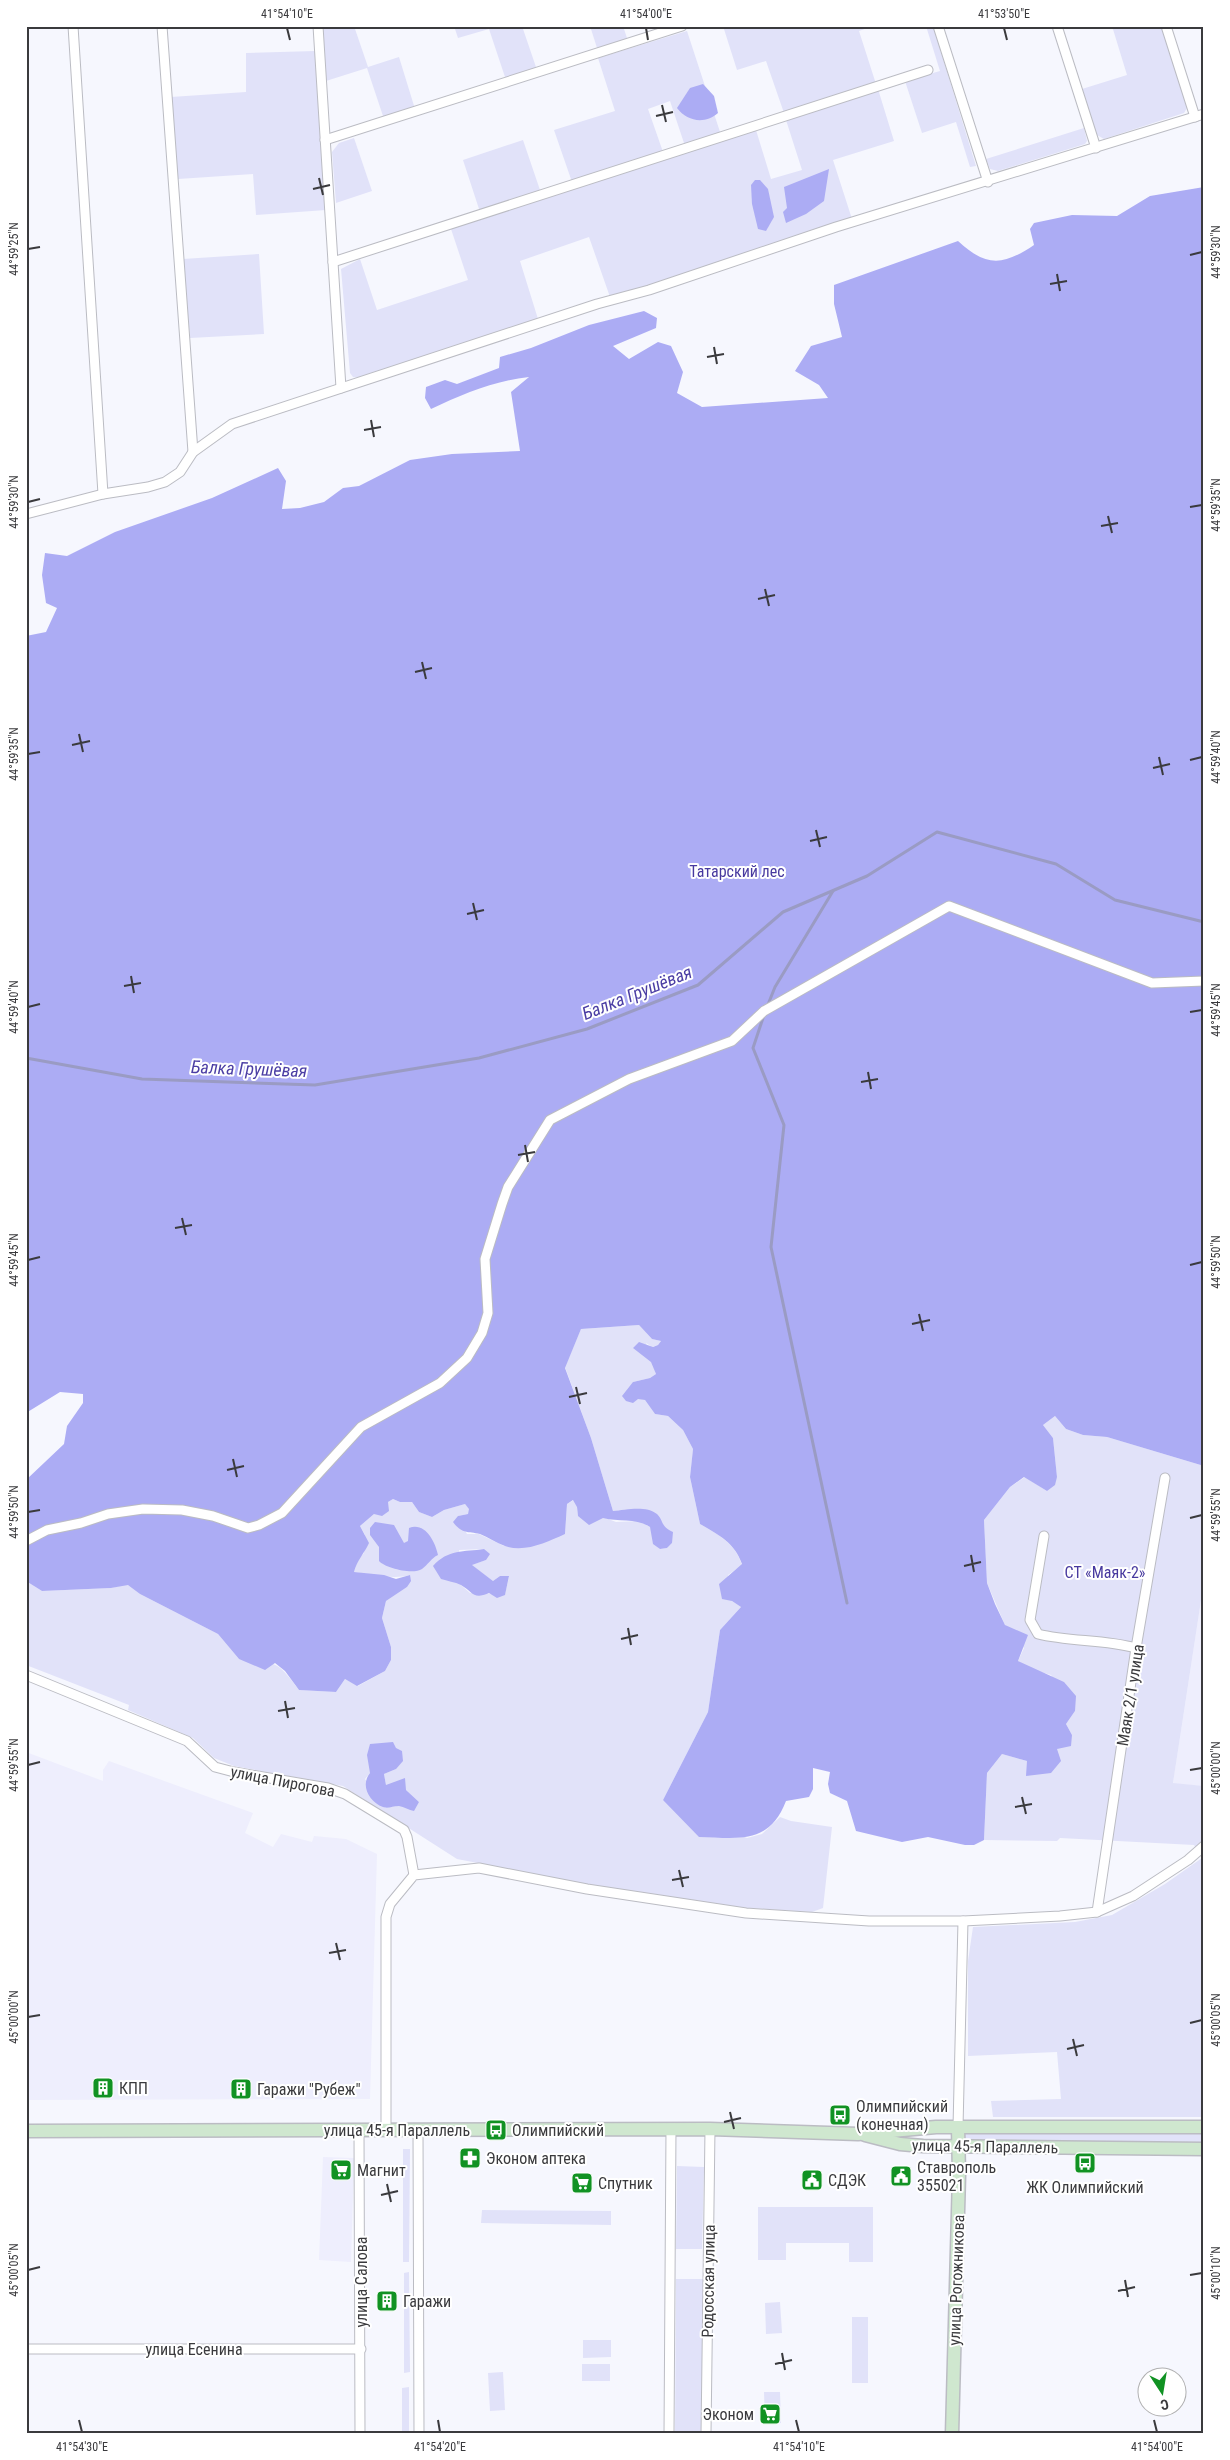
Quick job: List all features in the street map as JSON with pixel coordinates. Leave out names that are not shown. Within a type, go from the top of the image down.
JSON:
[{"type":"main road","name":"улица 45-я Параллель","points":[[26,2131],[710,2129],[858,2134],[902,2128],[958,2126],[1204,2127]]},
{"type":"main road","name":"улица Рогожникова","points":[[952,2434],[958,2126]]},
{"type":"main road","name":"улица 45-я Параллель","points":[[858,2134],[900,2144],[959,2147],[1204,2148]]},
{"type":"street","points":[[74,26],[103,494]]},
{"type":"street","points":[[162,26],[192,452]]},
{"type":"street","points":[[318,26],[342,388]]},
{"type":"street","points":[[325,140],[682,26]]},
{"type":"street","points":[[938,26],[988,182]]},
{"type":"street","points":[[1057,26],[1096,148]]},
{"type":"street","points":[[26,514],[103,494],[148,488],[165,482],[180,472],[192,452],[232,424],[588,307],[650,290],[836,227],[988,182],[1199,115],[1166,26]]},
{"type":"street","points":[[333,262],[928,70]]},
{"type":"street","points":[[26,1541],[47,1530],[81,1523],[108,1514],[143,1509],[182,1510],[213,1516],[248,1528],[260,1525],[282,1513],[361,1427],[440,1383],[468,1358],[482,1333],[488,1313],[485,1259],[502,1204],[508,1187],[550,1120],[629,1079],[732,1041],[764,1011],[949,906],[1152,983],[1204,981]]},
{"type":"street","name":"Маяк 2/1 улица","points":[[1098,1912],[1136,1648],[1165,1478]]},
{"type":"street","points":[[1044,1536],[1030,1620],[1038,1634],[1059,1639],[1118,1643],[1136,1648]]},
{"type":"street","name":"улица Пирогова","points":[[26,1675],[187,1741],[215,1767],[328,1788],[345,1794],[404,1830],[414,1874]]},
{"type":"street","points":[[386,2130],[386,1916],[390,1904],[414,1874],[479,1868],[586,1889],[746,1913],[869,1921],[963,1921],[1098,1912],[1133,1896],[1188,1860],[1204,1846]]},
{"type":"street","points":[[958,2126],[963,1921]]},
{"type":"street","points":[[669,2434],[670,2129]]},
{"type":"street","name":"Родосская улица","points":[[706,2434],[710,2129]]},
{"type":"street","name":"улица Салова","points":[[359,2130],[360,2434]]},
{"type":"street","points":[[418,2130],[419,2434]]},
{"type":"street","name":"улица Есенина","points":[[26,2349],[361,2349]]},
{"type":"shaded area","points":[[1204,1581],[1204,1786],[1173,1784],[1174,1776]]},
{"type":"shaded area","points":[[26,1752],[103,1781],[103,1770],[109,1761],[253,1813],[245,1833],[273,1847],[281,1834],[312,1842],[314,1836],[346,1839],[377,1854],[370,2099],[26,2100]]},
{"type":"shaded area","points":[[323,2157],[354,2158],[351,2262],[319,2260]]},
{"type":"green space","points":[[326,26],[354,26],[368,67],[399,57],[415,109],[384,119],[367,68],[326,81],[323,31]]},
{"type":"green space","points":[[454,26],[489,26],[490,28],[522,26],[537,70],[506,80],[489,29],[458,38]]},
{"type":"green space","points":[[590,26],[623,26],[628,41],[598,51]]},
{"type":"green space","points":[[723,26],[873,26],[859,31],[876,84],[784,113],[766,61],[737,70]]},
{"type":"green space","points":[[926,26],[933,26],[976,166],[970,167],[956,122],[922,133],[905,81],[940,71]]},
{"type":"green space","points":[[1112,26],[1161,26],[1187,108],[1184,113],[1104,139],[1097,135],[1082,89],[1127,75]]},
{"type":"green space","points":[[687,31],[721,135],[685,146],[670,101],[648,109],[663,152],[572,182],[554,130],[615,111],[598,58]]},
{"type":"green space","points":[[315,51],[326,210],[256,215],[253,174],[178,179],[171,97],[246,92],[246,53]]},
{"type":"green space","points":[[703,84],[714,96],[718,113],[707,119],[696,120],[686,116],[677,108],[690,88]]},
{"type":"green space","points":[[878,89],[894,141],[833,160],[852,219],[648,287],[610,297],[589,237],[520,261],[538,319],[359,378],[353,377],[350,373],[341,269],[360,259],[377,310],[468,280],[451,229],[756,130],[771,179],[802,170],[786,120]]},
{"type":"green space","points":[[1084,128],[1087,141],[1085,144],[998,171],[990,169],[986,159]]},
{"type":"green space","points":[[354,138],[372,191],[336,203],[332,152],[339,143]]},
{"type":"green space","points":[[523,140],[541,193],[480,212],[463,160]]},
{"type":"green space","points":[[829,169],[824,201],[806,214],[786,223],[783,212],[787,208],[784,187]]},
{"type":"green space","points":[[755,180],[760,180],[768,189],[774,217],[766,231],[758,229],[752,204],[751,185]]},
{"type":"green space","name":"Татарский лес","points":[[1204,187],[1204,1466],[1107,1437],[1083,1435],[1066,1429],[1055,1416],[1043,1425],[1053,1438],[1057,1477],[1055,1485],[1047,1491],[1024,1477],[1010,1487],[984,1520],[987,1583],[995,1604],[1005,1625],[1028,1635],[1018,1661],[1064,1682],[1076,1696],[1075,1711],[1066,1724],[1072,1735],[1071,1746],[1057,1749],[1061,1761],[1051,1773],[1026,1776],[1027,1761],[1002,1754],[987,1773],[984,1840],[974,1845],[965,1845],[928,1837],[902,1842],[856,1831],[847,1801],[830,1793],[828,1784],[830,1772],[813,1768],[813,1789],[809,1797],[786,1801],[771,1825],[762,1832],[751,1836],[740,1838],[699,1837],[663,1800],[708,1712],[720,1630],[741,1607],[732,1601],[722,1599],[719,1584],[742,1564],[731,1545],[700,1524],[690,1477],[693,1449],[683,1430],[668,1416],[655,1414],[645,1400],[638,1399],[633,1403],[626,1401],[622,1396],[633,1382],[650,1378],[656,1374],[651,1362],[633,1348],[639,1342],[653,1347],[661,1341],[652,1339],[639,1325],[581,1329],[565,1368],[591,1438],[613,1511],[635,1509],[652,1511],[657,1514],[666,1528],[673,1532],[672,1543],[667,1548],[660,1549],[653,1544],[650,1527],[639,1522],[603,1518],[589,1525],[578,1516],[577,1507],[573,1500],[567,1504],[565,1534],[536,1546],[513,1548],[502,1545],[480,1534],[462,1530],[456,1526],[453,1522],[458,1516],[468,1514],[469,1509],[465,1504],[444,1510],[432,1517],[419,1512],[412,1502],[400,1502],[393,1499],[388,1502],[389,1511],[382,1516],[374,1514],[360,1526],[369,1543],[354,1572],[384,1575],[396,1579],[410,1575],[411,1581],[407,1587],[386,1601],[382,1618],[391,1647],[391,1660],[385,1671],[357,1686],[345,1679],[336,1692],[299,1690],[285,1671],[275,1663],[265,1670],[239,1659],[218,1634],[140,1594],[128,1585],[111,1588],[42,1591],[26,1581],[26,1480],[64,1444],[67,1426],[83,1403],[83,1394],[60,1392],[26,1413],[26,636],[46,632],[57,608],[46,603],[42,575],[45,553],[67,556],[115,532],[212,498],[278,468],[286,481],[282,509],[300,508],[324,502],[343,488],[359,486],[410,460],[452,454],[520,451],[511,392],[529,377],[478,389],[431,409],[425,398],[426,387],[445,380],[457,384],[499,368],[500,357],[531,348],[589,325],[644,311],[657,318],[656,328],[613,346],[629,359],[658,342],[671,346],[683,372],[677,393],[702,407],[828,398],[819,385],[795,371],[811,346],[842,337],[834,304],[834,285],[958,241],[977,256],[995,261],[1004,260],[1034,245],[1030,229],[1034,223],[1072,215],[1117,216],[1150,196]]},
{"type":"green space","points":[[259,254],[264,334],[190,338],[183,259]]},
{"type":"green space","points":[[639,1325],[652,1339],[661,1341],[658,1345],[652,1347],[646,1343],[656,1374],[650,1378],[633,1382],[638,1398],[645,1400],[655,1414],[668,1416],[683,1430],[693,1449],[690,1477],[700,1524],[726,1540],[739,1557],[742,1565],[728,1575],[732,1601],[741,1607],[720,1630],[708,1712],[663,1800],[747,1838],[762,1834],[780,1817],[791,1821],[832,1827],[823,1908],[812,1912],[747,1908],[591,1885],[457,1859],[343,1786],[234,1766],[214,1758],[193,1738],[128,1710],[129,1705],[26,1665],[26,1581],[42,1591],[111,1588],[128,1584],[140,1594],[218,1634],[239,1659],[274,1664],[285,1673],[299,1690],[336,1692],[345,1679],[358,1686],[385,1671],[391,1660],[391,1647],[382,1618],[386,1601],[407,1587],[410,1575],[389,1577],[354,1572],[356,1561],[364,1553],[365,1535],[360,1526],[374,1514],[388,1507],[388,1502],[393,1499],[400,1502],[412,1502],[419,1512],[432,1517],[444,1510],[465,1504],[470,1509],[468,1514],[458,1516],[467,1534],[479,1534],[504,1546],[565,1534],[567,1504],[574,1500],[578,1516],[603,1517],[616,1522],[640,1521],[650,1527],[660,1549],[667,1548],[672,1543],[661,1522],[651,1512],[637,1509],[613,1511],[591,1438],[565,1367],[581,1329]],"holes":[[[484,1549],[486,1560],[471,1565],[493,1581],[500,1576],[509,1577],[505,1594],[470,1593],[461,1585],[459,1550]],[[396,1769],[384,1774],[386,1785],[406,1790],[419,1802],[385,1808],[365,1779],[370,1773]]]},
{"type":"green space","name":"СТ «Маяк-2»","points":[[1055,1416],[1066,1429],[1083,1435],[1107,1437],[1204,1466],[1204,1581],[1173,1783],[1204,1786],[1204,2117],[993,2117],[991,2101],[1061,2099],[1057,2052],[968,2056],[968,1961],[973,1927],[1075,1922],[1112,1915],[1165,1884],[1202,1858],[1194,1845],[1060,1838],[1057,1841],[984,1840],[987,1773],[1002,1754],[1027,1761],[1057,1749],[1072,1735],[1066,1724],[1075,1711],[1051,1675],[1031,1669],[1018,1661],[1024,1648],[1005,1625],[987,1583],[984,1520],[1010,1487],[1025,1477],[1047,1491],[1057,1477],[1053,1438],[1043,1425]]},
{"type":"green space","points":[[375,1522],[394,1525],[404,1543],[408,1541],[409,1528],[415,1527],[424,1530],[432,1539],[438,1555],[418,1571],[399,1570],[382,1564],[379,1561],[379,1547],[370,1535],[370,1528]]},
{"type":"green space","points":[[484,1549],[490,1554],[486,1560],[472,1565],[493,1581],[500,1576],[509,1576],[505,1595],[497,1598],[489,1593],[480,1596],[473,1594],[461,1585],[441,1579],[433,1566],[450,1554]]},
{"type":"green space","points":[[393,1742],[396,1748],[402,1751],[403,1761],[396,1769],[384,1774],[386,1785],[405,1778],[406,1790],[419,1802],[414,1811],[399,1806],[387,1808],[378,1805],[370,1797],[366,1788],[367,1778],[370,1773],[367,1755],[370,1744]]},
{"type":"green space","points":[[965,2133],[1204,2133],[1204,2142],[965,2141]]},
{"type":"green space","points":[[403,2149],[410,2149],[409,2262],[403,2262]]},
{"type":"green space","points":[[677,2166],[704,2167],[702,2249],[676,2249]]},
{"type":"green space","points":[[758,2207],[873,2207],[873,2262],[849,2262],[849,2243],[786,2243],[786,2260],[758,2260]]},
{"type":"green space","points":[[482,2210],[611,2211],[611,2225],[481,2223]]},
{"type":"green space","points":[[409,2272],[410,2372],[404,2373],[404,2273]]},
{"type":"green space","points":[[676,2279],[703,2279],[702,2434],[675,2434]]},
{"type":"green space","points":[[780,2302],[782,2333],[766,2334],[765,2303]]},
{"type":"green space","points":[[852,2317],[868,2317],[868,2383],[852,2383]]},
{"type":"green space","points":[[583,2340],[611,2340],[611,2357],[583,2358]]},
{"type":"green space","points":[[582,2364],[610,2364],[610,2381],[582,2381]]},
{"type":"green space","points":[[503,2372],[505,2410],[490,2411],[488,2373]]},
{"type":"green space","points":[[409,2387],[409,2434],[402,2434],[402,2388]]},
{"type":"green space","points":[[764,2392],[780,2392],[781,2423],[765,2424]]},
{"type":"waterway","name":"Балка Грушёвая","points":[[26,1058],[142,1079],[315,1085],[479,1058],[587,1029],[698,985],[783,912],[867,876],[937,832],[1056,864],[1115,900],[1204,922]]},
{"type":"waterway","points":[[767,1007],[775,987],[833,891]]},
{"type":"waterway","points":[[764,1015],[753,1048],[784,1125],[771,1247],[847,1603]]},
{"type":"place","name":"КПП","points":[[103,2088]]},
{"type":"place","name":"Гаражи \"Рубеж\"","points":[[241,2089]]},
{"type":"place","name":"Олимпийский (конечная)","points":[[840,2115]]},
{"type":"place","name":"Олимпийский","points":[[496,2130]]},
{"type":"place","name":"Эконом аптека","points":[[470,2158]]},
{"type":"place","name":"ЖК Олимпийский","points":[[1085,2163]]},
{"type":"place","name":"Магнит","points":[[341,2170]]},
{"type":"place","name":"Ставрополь 355021","points":[[901,2176]]},
{"type":"place","name":"СДЭК","points":[[812,2180]]},
{"type":"place","name":"Спутник","points":[[582,2183]]},
{"type":"place","name":"Гаражи","points":[[387,2301]]},
{"type":"place","name":"Эконом","points":[[770,2414]]}]
